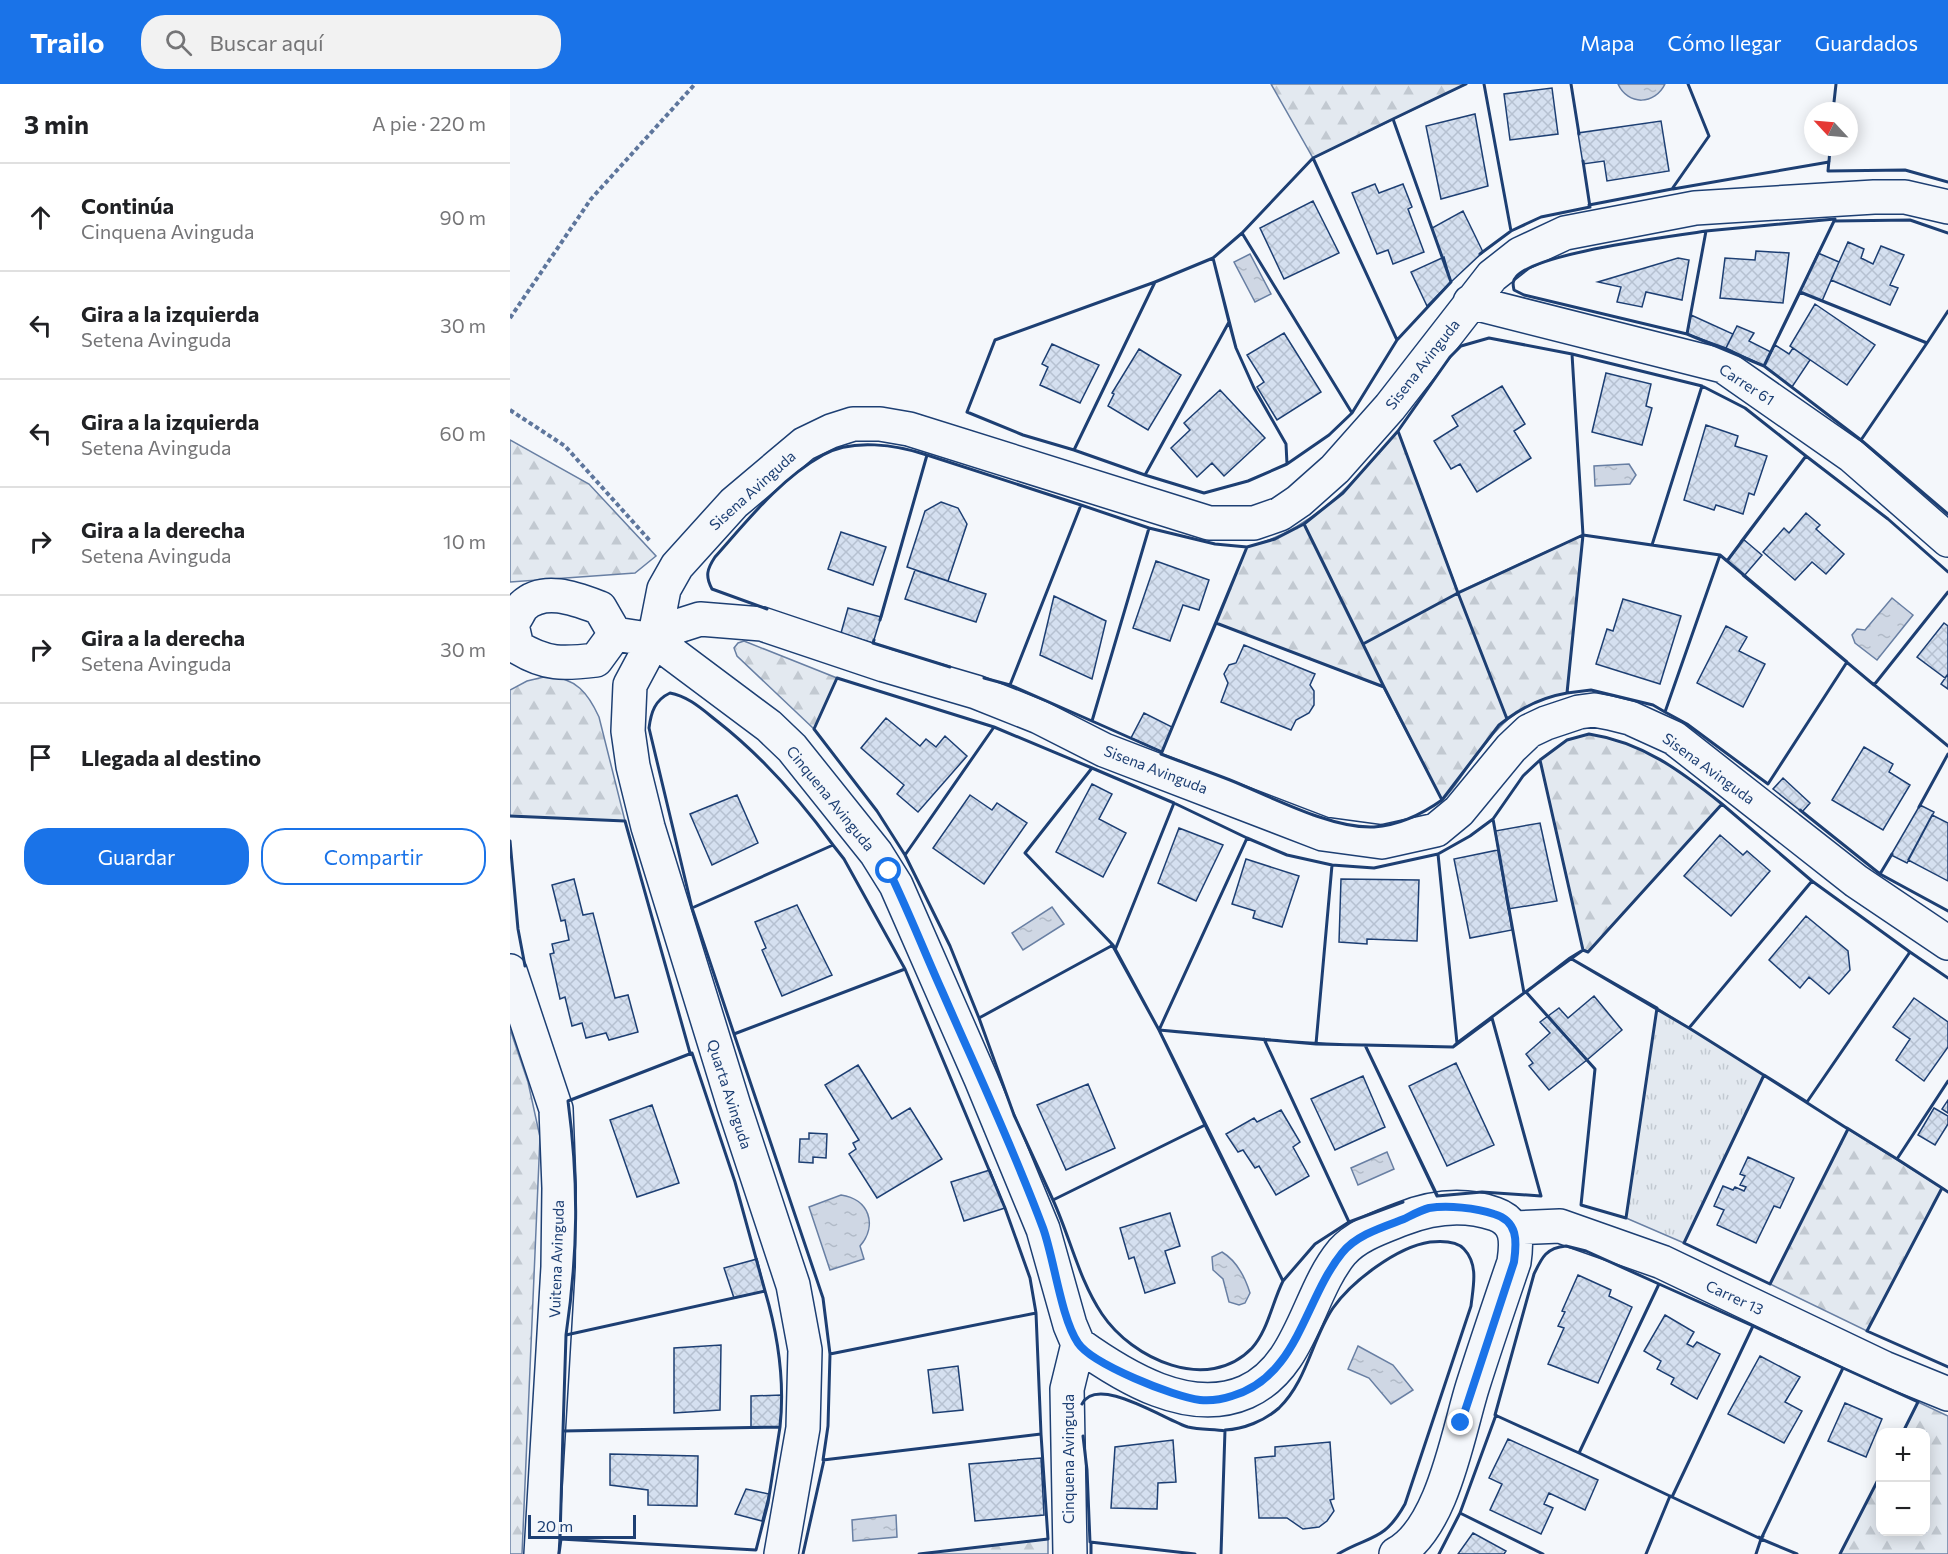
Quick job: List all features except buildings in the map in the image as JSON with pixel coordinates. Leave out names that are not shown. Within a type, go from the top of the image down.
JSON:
[{"type":"street","name":"Sisena Avinguda","points":[[654,640],[664,589],[677,566],[712,525],[778,464],[804,444],[853,424],[880,424],[909,429],[1209,523],[1254,524],[1280,514],[1299,501],[1335,469],[1390,407],[1492,276],[1520,254],[1545,241],[1565,233],[1667,212],[1874,197],[1905,197],[1948,207]]},
{"type":"street","name":"Carrer 61","points":[[1470,302],[1723,366],[1852,456],[1948,540]]},
{"type":"street","points":[[536,596],[570,597],[600,608],[615,634],[596,660],[563,664],[535,658],[517,647],[511,625],[522,608],[536,596]]},
{"type":"street","name":"Sisena Avinguda","points":[[654,640],[678,626],[700,619],[762,624],[884,665],[976,692],[1039,717],[1104,750],[1323,834],[1382,842],[1436,830],[1459,811],[1511,748],[1529,731],[1579,712],[1594,710],[1610,713],[1630,718],[1674,738],[1856,881],[1948,943]]},
{"type":"street","points":[[615,634],[654,640]]},
{"type":"street","name":"Cinquena Avinguda","points":[[654,640],[780,736],[889,871],[981,1079],[1043,1229],[1070,1325],[1078,1344],[1067,1389],[1070,1554]]},
{"type":"street","name":"Quarta Avinguda","points":[[654,640],[630,685],[628,731],[633,766],[662,875],[793,1285],[805,1350],[802,1444],[781,1554]]},
{"type":"street","name":"Vuitena Avinguda","points":[[510,971],[556,1109],[559,1188],[558,1267],[541,1554]]},
{"type":"street","points":[[1078,1344],[1097,1357],[1166,1393],[1203,1401],[1246,1392],[1267,1379],[1274,1370],[1296,1338],[1343,1250],[1361,1237],[1430,1208],[1474,1209],[1505,1217],[1514,1228],[1516,1246],[1514,1262],[1448,1472],[1430,1515],[1418,1533],[1396,1554]]},
{"type":"street","name":"Carrer 13","points":[[1514,1228],[1560,1226],[1662,1262],[1884,1368],[1948,1394]]},
{"type":"path","points":[[510,318],[591,199],[695,84]]},
{"type":"path","points":[[510,411],[565,446],[644,534],[677,566]]},
{"type":"green space","points":[[1271,84],[1466,84],[1313,158]]},
{"type":"green space","points":[[1398,431],[1458,592],[1583,535],[1567,693],[1533,703],[1507,720],[1442,800],[1383,687],[1216,623],[1247,547],[1292,529],[1331,502],[1366,468]]},
{"type":"green space","points":[[510,440],[589,484],[656,556],[635,573],[510,582]]},
{"type":"green space","points":[[744,641],[837,678],[814,729],[737,656],[734,648],[738,643]]},
{"type":"green space","points":[[548,676],[566,680],[580,688],[595,708],[625,821],[510,816],[510,690],[527,681]]},
{"type":"green space","points":[[1589,734],[1644,751],[1676,769],[1722,804],[1588,952],[1583,950],[1540,760],[1567,740]]},
{"type":"green space","points":[[1657,1008],[1764,1075],[1684,1243],[1626,1218]]},
{"type":"green space","points":[[510,1029],[528,1082],[540,1137],[522,1554],[510,1554]]},
{"type":"green space","points":[[1848,1129],[1942,1188],[1867,1331],[1770,1284]]},
{"type":"green space","points":[[1918,1402],[1948,1416],[1948,1554],[1840,1554],[1876,1484],[1876,1536],[1930,1536],[1930,1428],[1905,1428]]},
{"type":"green space","points":[[1048,1539],[1048,1554],[919,1554]]},
{"type":"water","points":[[1618,84],[1665,84],[1655,96],[1642,100],[1628,96]]},
{"type":"water","points":[[1250,254],[1271,294],[1255,302],[1234,262]]},
{"type":"water","points":[[1629,464],[1636,475],[1630,484],[1595,486],[1594,466]]},
{"type":"water","points":[[1892,598],[1913,615],[1877,660],[1855,643],[1852,635],[1857,629],[1865,630]]},
{"type":"water","points":[[1052,907],[1064,924],[1023,950],[1012,933]]},
{"type":"water","points":[[1387,1152],[1394,1169],[1358,1185],[1351,1168]]},
{"type":"water","points":[[841,1195],[851,1197],[864,1207],[868,1214],[869,1230],[860,1246],[864,1259],[830,1270],[809,1207]]},
{"type":"water","points":[[1222,1252],[1236,1265],[1246,1281],[1250,1293],[1245,1303],[1239,1305],[1229,1302],[1223,1279],[1213,1270],[1212,1257]]},
{"type":"water","points":[[1358,1346],[1393,1365],[1413,1390],[1391,1404],[1369,1378],[1348,1369]]},
{"type":"water","points":[[896,1515],[897,1537],[853,1541],[852,1520]]},
{"type":"wall","points":[[1393,119],[1466,84]]},
{"type":"wall","points":[[1480,254],[1511,231],[1484,84]]},
{"type":"wall","points":[[1571,84],[1579,134]]},
{"type":"wall","points":[[1589,205],[1672,189],[1709,136],[1688,84]]},
{"type":"wall","points":[[1834,102],[1836,84]]},
{"type":"wall","points":[[1393,119],[1451,282],[1397,340],[1313,158],[1393,119]]},
{"type":"wall","points":[[1673,189],[1829,162],[1829,156]]},
{"type":"wall","points":[[1313,158],[1397,340],[1352,413],[1242,233],[1313,158]]},
{"type":"wall","points":[[1829,160],[1828,171],[1905,170],[1948,182]]},
{"type":"wall","points":[[1511,231],[1541,217],[1590,207],[1583,161]]},
{"type":"wall","points":[[1835,219],[1764,366],[1687,334],[1706,231],[1835,219]]},
{"type":"wall","points":[[1834,221],[1910,220],[1948,233]]},
{"type":"wall","points":[[1706,231],[1687,334],[1524,295],[1514,290],[1513,282],[1516,277],[1529,268],[1550,260],[1606,247],[1706,231]]},
{"type":"wall","points":[[1242,233],[1352,413],[1329,435],[1287,464],[1286,444],[1254,388],[1236,348],[1213,258],[1242,233]]},
{"type":"wall","points":[[1213,258],[1229,322],[1145,475],[1074,450],[1155,282],[1213,258]]},
{"type":"wall","points":[[1155,282],[1074,450],[1023,435],[967,412],[995,340],[1155,282]]},
{"type":"wall","points":[[1800,292],[1927,343],[1861,440],[1764,366],[1800,292]]},
{"type":"wall","points":[[1924,342],[1927,343],[1948,311]]},
{"type":"wall","points":[[1229,322],[1236,348],[1254,388],[1286,444],[1287,464],[1248,481],[1204,493],[1145,475],[1229,322]]},
{"type":"wall","points":[[1489,338],[1572,354],[1583,535],[1458,593],[1398,431],[1450,357],[1461,346],[1489,338]]},
{"type":"wall","points":[[1572,354],[1702,386],[1652,545],[1583,535],[1572,354]]},
{"type":"wall","points":[[1702,386],[1745,408],[1806,456],[1727,561],[1720,555],[1652,545],[1702,386]]},
{"type":"wall","points":[[1363,644],[1304,524],[1275,539],[1247,547],[1216,623],[1384,687],[1304,524],[1343,493],[1398,431],[1458,593],[1363,644]]},
{"type":"wall","points":[[1861,440],[1948,514]]},
{"type":"wall","points":[[767,609],[712,589],[708,573],[715,557],[778,488],[807,465],[823,455],[847,446],[889,446],[927,455],[880,620]]},
{"type":"wall","points":[[881,617],[927,455],[1081,505],[1010,685],[984,678]]},
{"type":"wall","points":[[1741,542],[1806,456],[1888,519],[1948,572]]},
{"type":"wall","points":[[1081,505],[1149,528],[1092,721],[1010,685],[1081,505]]},
{"type":"wall","points":[[1149,528],[1215,544],[1247,547],[1162,752],[1092,721],[1149,528]]},
{"type":"wall","points":[[1583,535],[1720,555],[1665,712],[1653,705],[1591,690],[1567,693],[1583,535]]},
{"type":"wall","points":[[1457,593],[1583,535],[1567,693],[1536,702],[1507,719],[1458,593]]},
{"type":"wall","points":[[1720,555],[1847,662],[1768,784],[1687,724],[1665,712],[1720,555]]},
{"type":"wall","points":[[1743,575],[1874,685],[1948,592]]},
{"type":"wall","points":[[1383,685],[1442,800],[1499,725],[1507,719],[1458,593]]},
{"type":"wall","points":[[1216,623],[1384,687],[1442,800],[1418,815],[1401,822],[1374,827],[1357,826],[1320,817],[1161,754],[1216,623]]},
{"type":"wall","points":[[874,640],[873,643],[950,667]]},
{"type":"wall","points":[[837,678],[994,727],[905,855],[877,811],[814,729],[837,678]]},
{"type":"wall","points":[[1872,683],[1948,746]]},
{"type":"wall","points":[[670,693],[695,704],[750,749],[807,811],[833,845],[692,908],[649,728],[655,707],[670,693]]},
{"type":"wall","points":[[994,727],[1092,768],[1025,853],[1113,945],[979,1018],[950,946],[905,855],[994,727]]},
{"type":"wall","points":[[1589,734],[1644,751],[1676,769],[1722,804],[1588,952],[1583,950],[1540,760],[1567,740],[1589,734]]},
{"type":"wall","points":[[1919,807],[1948,754]]},
{"type":"wall","points":[[1540,760],[1583,950],[1524,993],[1493,819],[1523,776],[1540,760]]},
{"type":"wall","points":[[1092,768],[1174,803],[1115,950],[1111,943],[1025,853],[1092,768]]},
{"type":"wall","points":[[1174,803],[1247,838],[1159,1030],[1115,950],[1174,803]]},
{"type":"wall","points":[[1722,804],[1812,881],[1689,1028],[1570,958],[1583,950],[1588,952],[1722,804]]},
{"type":"wall","points":[[1800,810],[1880,874],[1892,854]]},
{"type":"wall","points":[[510,816],[625,821],[690,1053]]},
{"type":"wall","points":[[1493,819],[1524,993],[1457,1043],[1438,854],[1470,836],[1493,819]]},
{"type":"wall","points":[[1247,838],[1287,855],[1332,865],[1316,1044],[1159,1030],[1247,838]]},
{"type":"wall","points":[[510,841],[518,929],[525,966]]},
{"type":"wall","points":[[833,845],[844,859],[905,969],[734,1034],[692,908],[833,845]]},
{"type":"wall","points":[[1438,854],[1457,1043],[1453,1047],[1316,1044],[1332,865],[1374,868],[1438,854]]},
{"type":"wall","points":[[1881,872],[1880,874],[1948,911]]},
{"type":"wall","points":[[1764,1075],[1684,1243],[1770,1284],[1848,1129],[1788,1091],[1768,1078],[1749,1065],[1689,1028],[1812,881],[1910,952],[1807,1102],[1764,1075]]},
{"type":"wall","points":[[1113,945],[1159,1030],[1205,1125],[1053,1200],[1014,1115],[979,1018],[1113,945]]},
{"type":"wall","points":[[1909,953],[1948,978]]},
{"type":"wall","points":[[1570,958],[1657,1008],[1626,1218],[1581,1205],[1595,1069],[1526,992],[1570,958]]},
{"type":"wall","points":[[905,969],[1005,1208],[1030,1278],[1036,1313],[830,1354],[823,1298],[734,1034],[905,969]]},
{"type":"wall","points":[[1492,1018],[1541,1196],[1482,1192],[1437,1196],[1365,1045],[1453,1047],[1492,1018]]},
{"type":"wall","points":[[1264,1039],[1349,1222],[1315,1244],[1283,1281],[1159,1030],[1365,1045],[1437,1195]]},
{"type":"wall","points":[[1264,1039],[1349,1222],[1403,1202]]},
{"type":"wall","points":[[692,1053],[735,1182],[765,1291],[566,1335],[573,1275],[576,1218],[572,1131],[568,1101],[692,1053]]},
{"type":"wall","points":[[1847,1128],[1897,1159],[1948,1081]]},
{"type":"wall","points":[[1205,1125],[1283,1281],[1266,1325],[1252,1348],[1234,1362],[1214,1368],[1193,1369],[1172,1365],[1151,1357],[1132,1345],[1115,1330],[1102,1314],[1087,1287],[1053,1200],[1205,1125]]},
{"type":"wall","points":[[1897,1159],[1942,1188]]},
{"type":"wall","points":[[1948,1192],[1942,1188],[1867,1331],[1948,1367]]},
{"type":"wall","points":[[1221,1554],[1225,1430],[1254,1424],[1279,1408],[1303,1373],[1333,1308],[1363,1277],[1390,1258],[1417,1245],[1438,1241],[1457,1244],[1464,1249],[1472,1262],[1474,1284],[1471,1306],[1405,1504],[1383,1532],[1338,1554]]},
{"type":"wall","points":[[1566,1246],[1586,1251],[1659,1284],[1579,1453],[1495,1415],[1534,1274],[1549,1251],[1566,1246]]},
{"type":"wall","points":[[1659,1284],[1753,1326],[1672,1497],[1579,1453],[1659,1284]]},
{"type":"wall","points":[[765,1291],[774,1324],[781,1375],[780,1427],[563,1431],[566,1335],[765,1291]]},
{"type":"wall","points":[[1036,1313],[1041,1434],[823,1460],[828,1426],[830,1354],[1036,1313]]},
{"type":"wall","points":[[1753,1326],[1843,1368],[1761,1539],[1672,1497],[1753,1326]]},
{"type":"wall","points":[[1843,1368],[1918,1402],[1905,1428]]},
{"type":"wall","points":[[1082,1404],[1090,1396],[1102,1394],[1116,1396],[1188,1427],[1225,1431]]},
{"type":"wall","points":[[1496,1415],[1460,1513],[1543,1554]]},
{"type":"wall","points":[[780,1427],[768,1503],[756,1550],[560,1539],[563,1431],[780,1427]]},
{"type":"wall","points":[[919,1554],[1048,1539],[1041,1434]]},
{"type":"wall","points":[[1083,1436],[1090,1542],[1195,1554]]},
{"type":"wall","points":[[803,1554],[824,1460]]},
{"type":"wall","points":[[1840,1554],[1877,1482]]},
{"type":"wall","points":[[1646,1554],[1670,1496]]},
{"type":"wall","points":[[1439,1554],[1460,1513],[1462,1514]]},
{"type":"wall","points":[[1763,1536],[1761,1539],[1797,1554]]},
{"type":"wall","points":[[1756,1554],[1761,1539],[1759,1537]]},
{"type":"wall","points":[[559,1554],[561,1539]]},
{"type":"wall","points":[[1091,1542],[1091,1554]]},
{"type":"route","points":[[889,871],[981,1079],[1043,1229],[1070,1325],[1078,1344],[1131,1376],[1166,1393],[1203,1401],[1246,1392],[1267,1379],[1282,1362],[1343,1250],[1361,1237],[1430,1208],[1474,1209],[1491,1212],[1505,1217],[1514,1228],[1516,1246],[1514,1262],[1461,1423]]}]
